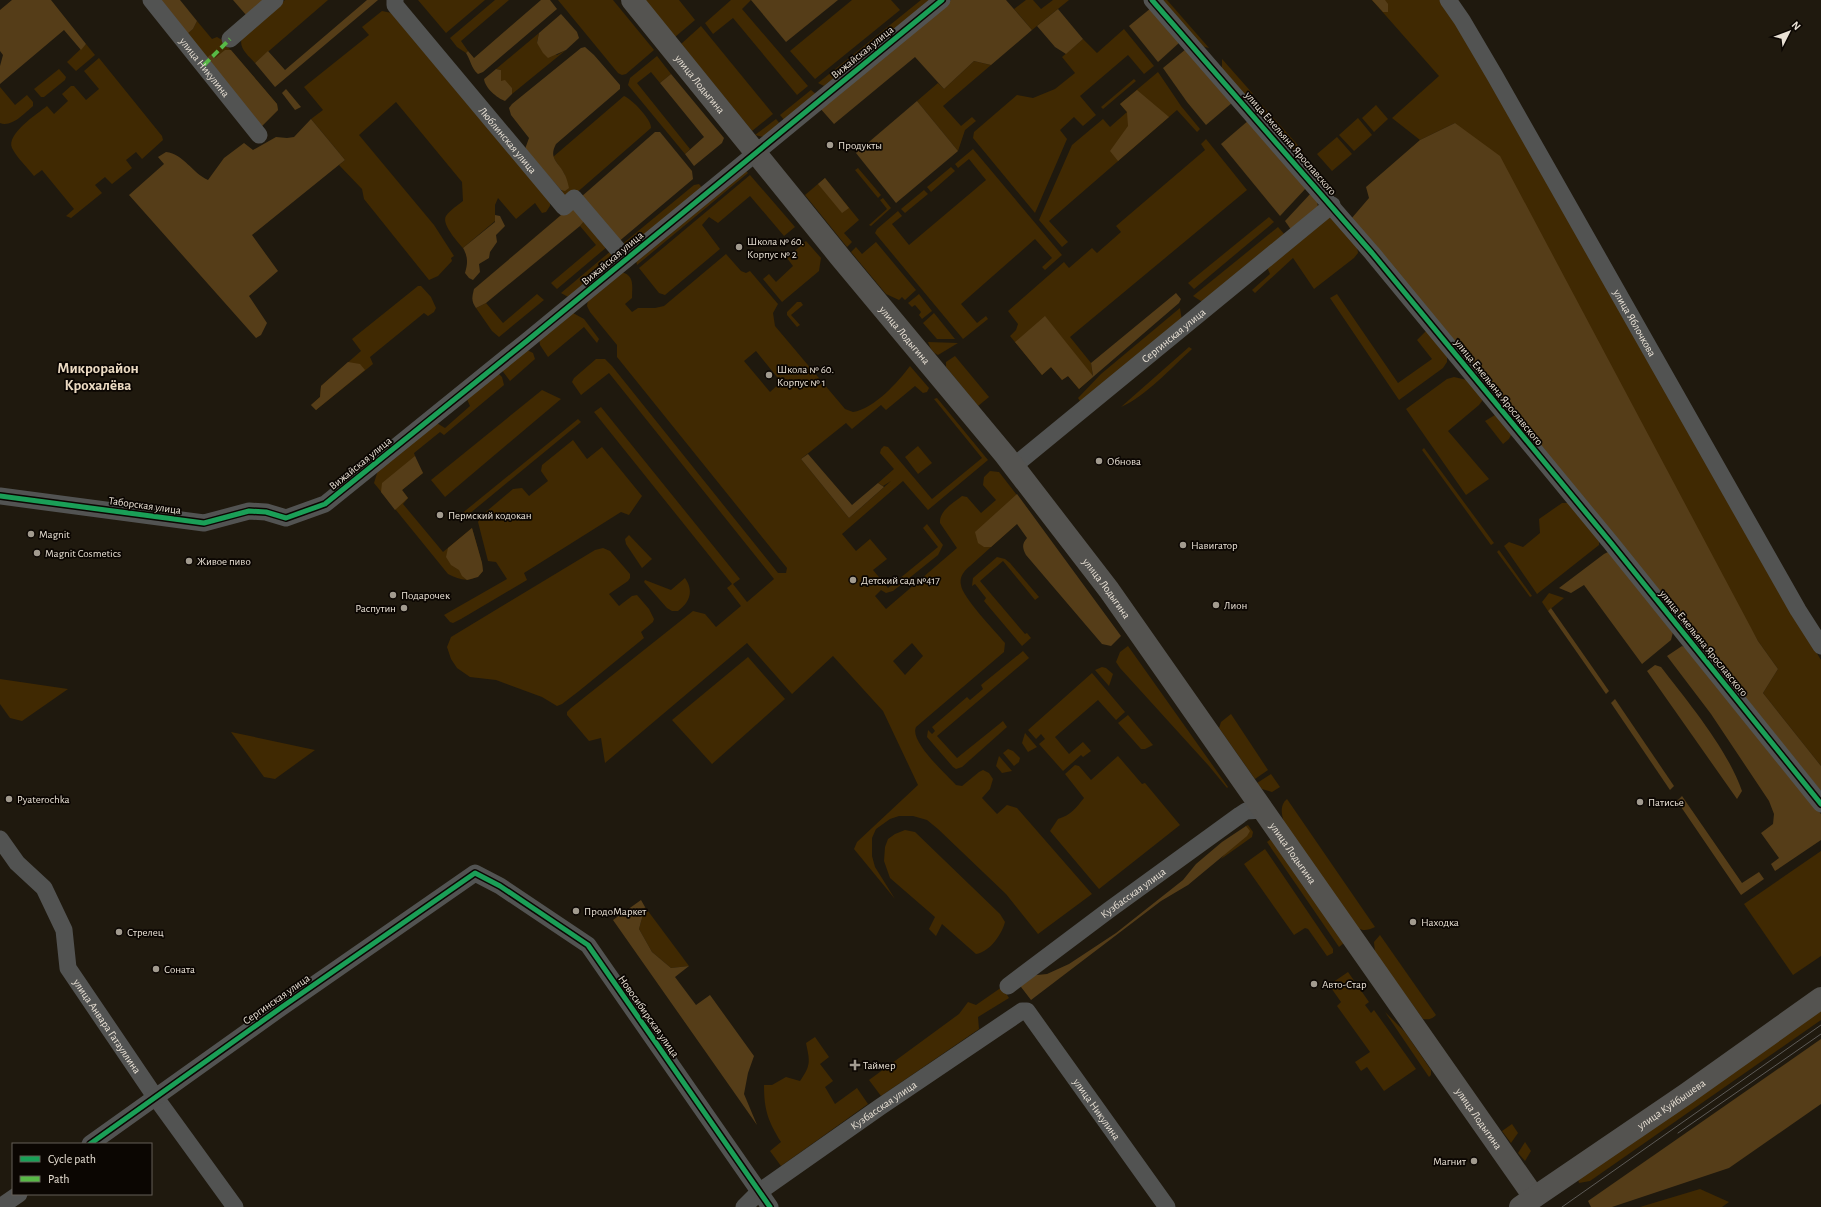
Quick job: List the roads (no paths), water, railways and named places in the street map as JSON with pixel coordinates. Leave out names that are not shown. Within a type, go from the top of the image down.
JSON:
[{"type":"main road","name":"улица Лодыгина","points":[[632,0],[840,257],[1014,466],[1109,590],[1264,810],[1531,1204]]},
{"type":"main road","name":"улица Куйбышева","points":[[1531,1204],[1821,998]]},
{"type":"street","name":"улица Никулина","points":[[151,0],[259,135]]},
{"type":"street","points":[[230,38],[275,0]]},
{"type":"street","name":"Люблинская улица","points":[[396,0],[395,5],[564,207],[574,198],[626,259]]},
{"type":"street","name":"Вижайская улица","points":[[286,518],[325,504],[942,0]]},
{"type":"street","name":"улица Емельяна Ярославского","points":[[1152,0],[1332,205],[1606,537],[1821,804]]},
{"type":"street","name":"улица Яблочкова","points":[[1448,0],[1496,76],[1798,610],[1821,646]]},
{"type":"street","name":"Сергинская улица","points":[[1014,466],[1332,205]]},
{"type":"street","name":"Таборская улица","points":[[0,496],[204,523],[249,511],[266,512],[286,518]]},
{"type":"street","name":"Кузбасская улица","points":[[1008,986],[1240,815],[1246,811],[1264,810]]},
{"type":"street","name":"улица Анвара Гатауллина","points":[[0,839],[17,863],[44,888],[64,930],[68,968],[156,1098],[235,1207]]},
{"type":"street","name":"Сергинская улица","points":[[91,1143],[282,1007],[476,873]]},
{"type":"street","name":"Новосибирская улица","points":[[476,873],[500,886],[588,945],[770,1207]]},
{"type":"street","name":"Кузбасская улица","points":[[744,1207],[759,1192],[880,1107],[989,1032],[1022,1011],[1027,1011]]},
{"type":"street","name":"улица Никулина","points":[[1027,1011],[1166,1207]]},
{"type":"street","points":[[0,1207],[18,1195]]},
{"type":"tram line","points":[[1562,1207],[1821,1025]]},
{"type":"tram line","points":[[1678,1133],[1821,1034]]},
{"type":"place","name":"Продукты","points":[[830,145]]},
{"type":"place","name":"Школа № 60. Корпус № 2","points":[[739,247]]},
{"type":"place","name":"Школа № 60. Корпус № 1","points":[[769,375]]},
{"type":"place","name":"Обнова","points":[[1099,461]]},
{"type":"place","name":"Пермский кодокан","points":[[440,515]]},
{"type":"place","name":"Magnit","points":[[31,534]]},
{"type":"place","name":"Навигатор","points":[[1183,545]]},
{"type":"place","name":"Magnit Cosmetics","points":[[37,553]]},
{"type":"place","name":"Живое пиво","points":[[189,561]]},
{"type":"place","name":"Детский сад №417","points":[[853,580]]},
{"type":"place","name":"Подарочек","points":[[393,595]]},
{"type":"place","name":"Лион","points":[[1216,605]]},
{"type":"place","name":"Распутин","points":[[404,608]]},
{"type":"place","name":"Pyaterochka","points":[[9,799]]},
{"type":"place","name":"Патисье","points":[[1640,802]]},
{"type":"place","name":"ПродоМаркет","points":[[576,911]]},
{"type":"place","name":"Находка","points":[[1413,922]]},
{"type":"place","name":"Стрелец","points":[[119,932]]},
{"type":"place","name":"Соната","points":[[156,969]]},
{"type":"place","name":"Авто-Стар","points":[[1314,984]]},
{"type":"place","name":"Таймер","points":[[855,1065]]},
{"type":"place","name":"Магнит","points":[[1474,1161]]},
{"type":"district","name":"Микрорайон Крохалёва","points":[[98,376]]}]
